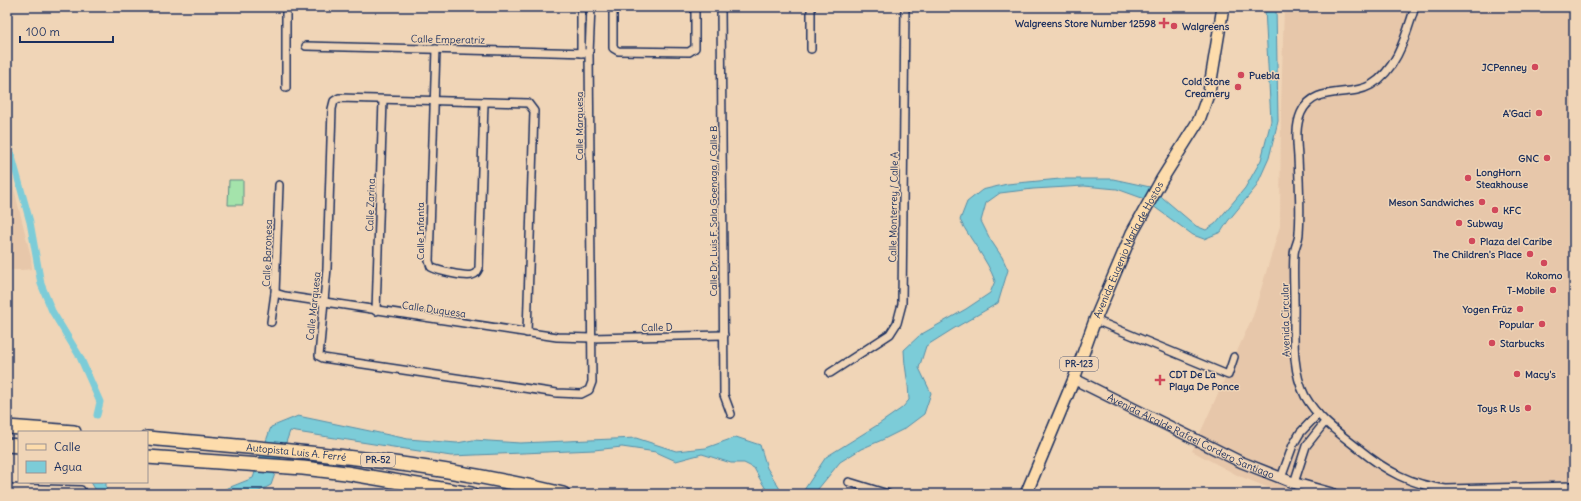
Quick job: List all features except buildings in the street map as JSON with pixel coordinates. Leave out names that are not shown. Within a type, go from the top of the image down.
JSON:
[{"type":"highway","points":[[7,427],[61,431]]},
{"type":"highway","name":"Autopista Luis A. Ferré","points":[[148,438],[303,451],[380,460],[538,488],[563,494]]},
{"type":"highway","points":[[7,445],[18,446]]},
{"type":"highway","name":"Autopista Luis A. Ferré","points":[[148,457],[303,468],[346,473],[471,494]]},
{"type":"main road","name":"Avenida Eugenio María de Hostos","points":[[1026,494],[1074,379],[1095,320],[1132,233],[1162,179],[1199,120],[1209,92],[1223,7]]},
{"type":"street","points":[[286,7],[286,88]]},
{"type":"street","points":[[580,53],[581,7]]},
{"type":"street","name":"Calle Marquesa","points":[[527,334],[534,111],[528,103],[339,98],[334,101],[332,109],[324,302],[318,352],[319,356],[323,358],[557,393],[581,394],[589,390],[592,382],[589,53],[591,7]]},
{"type":"street","points":[[613,7],[613,48],[618,51],[689,52],[695,48],[695,7]]},
{"type":"street","name":"Calle Dr. Luis F. Sala Goenaga / Calle B","points":[[721,7],[724,395],[730,414]]},
{"type":"street","points":[[811,7],[811,49]]},
{"type":"street","name":"Calle Monterrey / Calle A","points":[[830,373],[890,334],[897,323],[902,304],[905,7]]},
{"type":"street","name":"Avenida Circular","points":[[1415,7],[1400,49],[1391,66],[1382,76],[1370,85],[1350,91],[1319,95],[1305,106],[1299,118],[1299,235],[1294,255],[1295,341],[1298,375],[1305,396],[1325,422],[1370,458],[1393,473],[1419,484],[1446,489],[1574,486]]},
{"type":"street","points":[[580,20],[590,21]]},
{"type":"street","name":"Calle Emperatriz","points":[[306,46],[589,53]]},
{"type":"street","name":"Calle Infanta","points":[[436,49],[428,261],[431,267],[436,270],[471,275],[477,273],[479,268],[484,103]]},
{"type":"street","name":"Calle Zarina","points":[[376,311],[384,100]]},
{"type":"street","name":"Calle Baronesa","points":[[271,322],[275,293],[279,185]]},
{"type":"street","name":"Calle Duquesa","points":[[275,293],[376,311],[527,334],[591,338]]},
{"type":"street","points":[[1095,320],[1228,375],[1234,358]]},
{"type":"street","name":"Calle D","points":[[591,338],[724,335]]},
{"type":"street","name":"Avenida Alcalde Rafael Cordero Santiago","points":[[1074,379],[1241,462],[1294,483],[1333,494]]},
{"type":"street","points":[[1281,478],[1293,445],[1300,433],[1318,414]]},
{"type":"street","points":[[1294,483],[1306,446],[1325,422]]},
{"type":"street","points":[[849,482],[888,494]]},
{"type":"street","points":[[7,488],[81,490],[83,494]]},
{"type":"shaded area","name":"Plaza del Caribe","points":[[1284,7],[1574,7],[1574,494],[1284,494],[1237,475],[1192,451],[1253,316],[1280,226]]},
{"type":"shaded area","points":[[7,161],[31,257],[32,269],[7,270]]},
{"type":"green space","points":[[229,180],[243,180],[243,205],[228,205]]},
{"type":"water","points":[[1264,7],[1276,7],[1278,121],[1269,158],[1256,187],[1228,221],[1221,232],[1204,239],[1193,235],[1142,198],[1117,189],[1084,186],[1033,189],[1000,193],[986,203],[981,221],[1008,270],[998,303],[926,346],[919,368],[931,393],[924,414],[904,429],[861,449],[840,462],[814,494],[799,494],[802,493],[826,457],[879,424],[902,408],[909,400],[904,350],[920,335],[966,309],[990,293],[995,281],[992,273],[960,220],[967,202],[982,190],[1007,184],[1060,179],[1113,179],[1150,187],[1196,226],[1206,230],[1215,224],[1245,188],[1261,160],[1271,121]]},
{"type":"water","points":[[298,416],[408,439],[457,443],[473,440],[520,443],[636,438],[676,451],[706,448],[736,437],[760,445],[767,468],[783,494],[769,494],[754,468],[744,463],[731,463],[702,454],[676,461],[656,452],[622,447],[594,450],[451,456],[290,431],[271,485],[254,494],[213,494],[253,478],[271,427]]},
{"type":"water","points":[[92,483],[106,483],[106,494],[98,494]]},
{"type":"waterway","points":[[7,139],[30,222],[41,284],[52,311],[80,357],[100,402],[97,415]]},
{"type":"place","name":"Walgreens Store Number 12598","points":[[1164,23]]},
{"type":"place","name":"Walgreens","points":[[1174,26]]},
{"type":"place","name":"JCPenney","points":[[1535,67]]},
{"type":"place","name":"Puebla","points":[[1241,75]]},
{"type":"place","name":"Cold Stone Creamery","points":[[1238,87]]},
{"type":"place","name":"A'Gaci","points":[[1539,113]]},
{"type":"place","name":"GNC","points":[[1547,158]]},
{"type":"place","name":"LongHorn Steakhouse","points":[[1468,178]]},
{"type":"place","name":"Meson Sandwiches","points":[[1482,202]]},
{"type":"place","name":"KFC","points":[[1495,210]]},
{"type":"place","name":"Subway","points":[[1459,223]]},
{"type":"place","name":"Plaza del Caribe","points":[[1472,241]]},
{"type":"place","name":"The Children's Place","points":[[1530,254]]},
{"type":"place","name":"Kokomo","points":[[1544,263]]},
{"type":"place","name":"T-Mobile","points":[[1553,290]]},
{"type":"place","name":"Yogen Früz","points":[[1520,309]]},
{"type":"place","name":"Popular","points":[[1542,324]]},
{"type":"place","name":"Starbucks","points":[[1492,343]]},
{"type":"place","name":"Macy's","points":[[1517,374]]},
{"type":"place","name":"CDT De La Playa De Ponce","points":[[1160,380]]},
{"type":"place","name":"Toys R Us","points":[[1528,408]]}]
